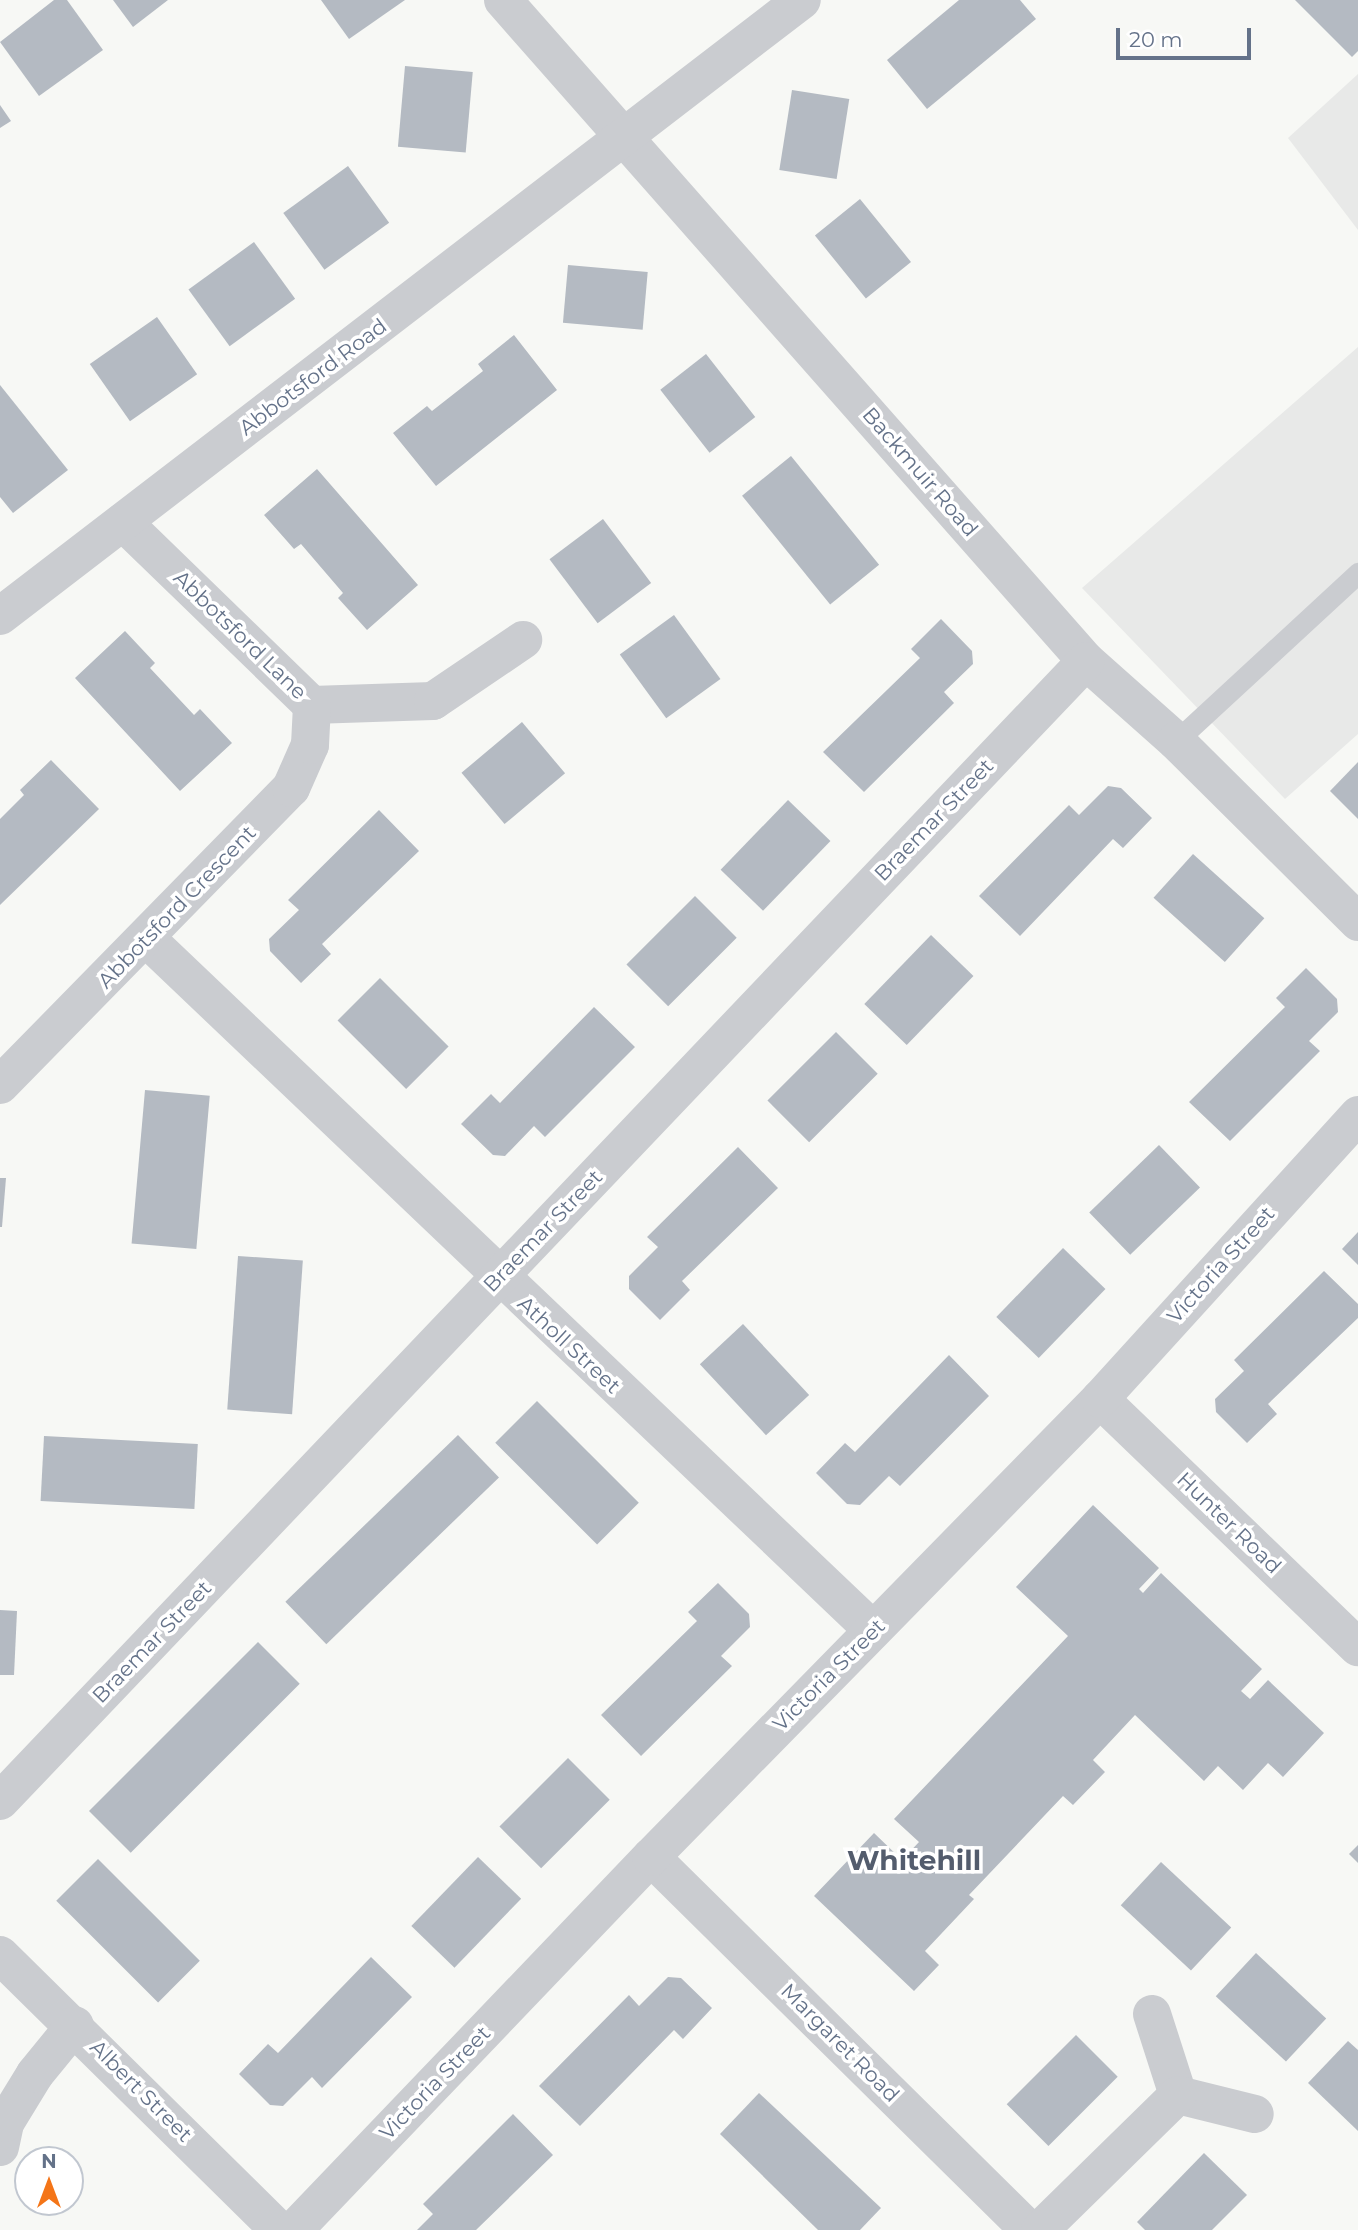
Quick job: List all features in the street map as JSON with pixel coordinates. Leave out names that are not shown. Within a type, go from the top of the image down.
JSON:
[{"type":"street","name":"Backmuir Road","points":[[503,0],[1086,661],[1176,741],[1358,922]]},
{"type":"street","name":"Abbotsford Road","points":[[0,616],[626,139],[803,0]]},
{"type":"street","name":"Abbotsford Lane","points":[[123,522],[312,705],[433,701],[523,640]]},
{"type":"street","name":"Braemar Street","points":[[0,1801],[1086,661]]},
{"type":"street","name":"Abbotsford Crescent","points":[[0,1085],[147,939],[291,788],[310,745],[312,705]]},
{"type":"street","name":"Atholl Street","points":[[147,939],[499,1278],[873,1630]]},
{"type":"street","name":"Victoria Street","points":[[294,2230],[651,1857],[1100,1399],[1358,1115]]},
{"type":"street","name":"Hunter Road","points":[[1100,1399],[1358,1647]]},
{"type":"street","name":"Margaret Road","points":[[651,1857],[1029,2230]]},
{"type":"street","name":"Albert Street","points":[[0,1955],[75,2025],[279,2230]]},
{"type":"street","points":[[1152,2014],[1178,2095]]},
{"type":"street","points":[[0,2147],[5,2123],[35,2074],[75,2025]]},
{"type":"street","points":[[1178,2095],[1255,2114]]},
{"type":"street","points":[[1040,2230],[1178,2095]]},
{"type":"lane","points":[[1176,741],[1358,573]]},
{"type":"shaded area","points":[[1358,74],[1358,230],[1288,138]]},
{"type":"shaded area","points":[[1358,347],[1358,734],[1285,799],[1082,588]]},
{"type":"building","points":[[54,0],[67,0],[103,50],[39,96],[0,42]]},
{"type":"building","points":[[113,0],[168,0],[133,27]]},
{"type":"building","points":[[321,0],[405,0],[349,39]]},
{"type":"building","points":[[959,0],[1020,0],[1036,19],[927,109],[887,60]]},
{"type":"building","points":[[1295,0],[1358,0],[1358,51],[1352,57]]},
{"type":"building","points":[[405,66],[473,72],[466,153],[398,147]]},
{"type":"building","points":[[792,90],[849,99],[837,179],[779,170]]},
{"type":"building","points":[[0,105],[11,121],[0,128]]},
{"type":"building","points":[[348,166],[389,223],[324,270],[283,213]]},
{"type":"building","points":[[860,199],[911,262],[866,298],[815,236]]},
{"type":"building","points":[[254,242],[295,299],[230,346],[188,290]]},
{"type":"building","points":[[568,265],[648,272],[643,330],[563,323]]},
{"type":"building","points":[[157,317],[197,374],[130,421],[90,364]]},
{"type":"building","points":[[514,335],[557,390],[436,486],[393,433],[427,406],[432,411],[483,371],[478,364]]},
{"type":"building","points":[[706,354],[755,417],[710,453],[660,390]]},
{"type":"building","points":[[0,385],[68,470],[13,513],[0,497]]},
{"type":"building","points":[[791,456],[879,565],[830,604],[742,496]]},
{"type":"building","points":[[317,469],[418,585],[367,630],[338,598],[343,593],[301,544],[294,549],[264,515]]},
{"type":"building","points":[[603,519],[651,583],[598,623],[549,559]]},
{"type":"building","points":[[674,615],[720,679],[666,718],[620,654]]},
{"type":"building","points":[[941,619],[972,651],[973,664],[944,692],[954,703],[864,792],[823,752],[920,658],[911,649]]},
{"type":"building","points":[[125,631],[155,663],[150,668],[194,715],[200,709],[232,743],[180,791],[75,678]]},
{"type":"building","points":[[522,722],[565,773],[505,824],[461,773]]},
{"type":"building","points":[[51,760],[99,809],[0,905],[0,819],[24,795],[20,790]]},
{"type":"building","points":[[1358,762],[1358,819],[1330,791]]},
{"type":"building","points":[[1108,786],[1121,788],[1152,818],[1123,848],[1113,839],[1020,936],[979,896],[1069,805],[1079,815]]},
{"type":"building","points":[[788,800],[830,841],[763,911],[721,870]]},
{"type":"building","points":[[379,810],[419,851],[322,944],[331,954],[301,983],[270,951],[269,939],[299,910],[288,900]]},
{"type":"building","points":[[1193,854],[1264,918],[1225,962],[1154,898]]},
{"type":"building","points":[[695,896],[737,938],[668,1006],[626,965]]},
{"type":"building","points":[[931,935],[973,976],[907,1045],[864,1004]]},
{"type":"building","points":[[1306,968],[1337,999],[1338,1012],[1309,1041],[1320,1051],[1230,1141],[1189,1102],[1285,1007],[1276,998]]},
{"type":"building","points":[[380,978],[449,1047],[406,1089],[338,1020]]},
{"type":"building","points":[[594,1007],[635,1047],[545,1137],[534,1126],[505,1156],[493,1155],[461,1124],[491,1094],[500,1103]]},
{"type":"building","points":[[836,1032],[878,1074],[809,1142],[767,1101]]},
{"type":"building","points":[[145,1090],[210,1096],[196,1249],[132,1243]]},
{"type":"building","points":[[1159,1145],[1200,1187],[1130,1255],[1089,1212]]},
{"type":"building","points":[[738,1147],[778,1188],[682,1281],[690,1290],[660,1320],[629,1289],[629,1276],[658,1247],[647,1237]]},
{"type":"building","points":[[0,1178],[6,1178],[2,1227],[0,1227]]},
{"type":"building","points":[[1358,1232],[1358,1265],[1342,1249]]},
{"type":"building","points":[[1063,1248],[1105,1289],[1039,1358],[996,1317]]},
{"type":"building","points":[[238,1256],[303,1261],[292,1414],[227,1410]]},
{"type":"building","points":[[1324,1271],[1358,1304],[1358,1318],[1268,1404],[1277,1414],[1247,1443],[1216,1412],[1215,1399],[1244,1371],[1234,1360]]},
{"type":"building","points":[[743,1324],[809,1395],[766,1435],[700,1364]]},
{"type":"building","points":[[949,1355],[989,1396],[900,1486],[889,1476],[860,1505],[847,1504],[816,1473],[845,1443],[855,1452]]},
{"type":"building","points":[[537,1401],[639,1503],[597,1545],[495,1443]]},
{"type":"building","points":[[458,1435],[499,1477],[326,1644],[285,1602]]},
{"type":"building","points":[[44,1436],[198,1444],[194,1509],[41,1501]]},
{"type":"building","points":[[1093,1505],[1159,1568],[1139,1589],[1143,1593],[1161,1573],[1262,1669],[1241,1691],[1250,1699],[1268,1680],[1324,1733],[1283,1777],[1268,1763],[1243,1790],[1218,1766],[1204,1781],[1135,1715],[1093,1760],[1105,1772],[1073,1805],[1063,1796],[969,1895],[974,1899],[925,1951],[939,1965],[914,1991],[814,1896],[874,1833],[902,1860],[919,1842],[894,1819],[1068,1636],[1016,1587]]},
{"type":"building","points":[[718,1583],[749,1614],[750,1627],[721,1656],[732,1666],[641,1756],[601,1715],[697,1621],[688,1612]]},
{"type":"building","points":[[0,1610],[17,1611],[14,1675],[0,1675]]},
{"type":"building","points":[[258,1642],[300,1684],[131,1853],[89,1811]]},
{"type":"building","points":[[568,1758],[610,1800],[541,1868],[499,1827]]},
{"type":"building","points":[[1358,1845],[1358,1863],[1349,1854]]},
{"type":"building","points":[[478,1857],[521,1899],[454,1968],[411,1926]]},
{"type":"building","points":[[98,1859],[200,1961],[158,2003],[56,1901]]},
{"type":"building","points":[[1161,1862],[1231,1927],[1191,1971],[1121,1905]]},
{"type":"building","points":[[1256,1953],[1326,2018],[1286,2062],[1216,1996]]},
{"type":"building","points":[[371,1957],[412,1997],[322,2088],[312,2077],[283,2106],[270,2105],[239,2074],[268,2044],[278,2053]]},
{"type":"building","points":[[668,1977],[681,1978],[712,2008],[683,2039],[674,2030],[580,2126],[539,2086],[629,1995],[639,2006]]},
{"type":"building","points":[[1076,2035],[1118,2077],[1048,2146],[1007,2104]]},
{"type":"building","points":[[1348,2041],[1358,2050],[1358,2131],[1308,2083]]},
{"type":"building","points":[[759,2093],[881,2208],[860,2230],[818,2230],[720,2134]]},
{"type":"building","points":[[513,2114],[553,2155],[476,2230],[417,2230],[433,2214],[423,2204]]},
{"type":"building","points":[[1204,2153],[1247,2195],[1212,2230],[1145,2230],[1137,2222]]},
{"type":"district","name":"Whitehill","points":[[914,1860]]}]
